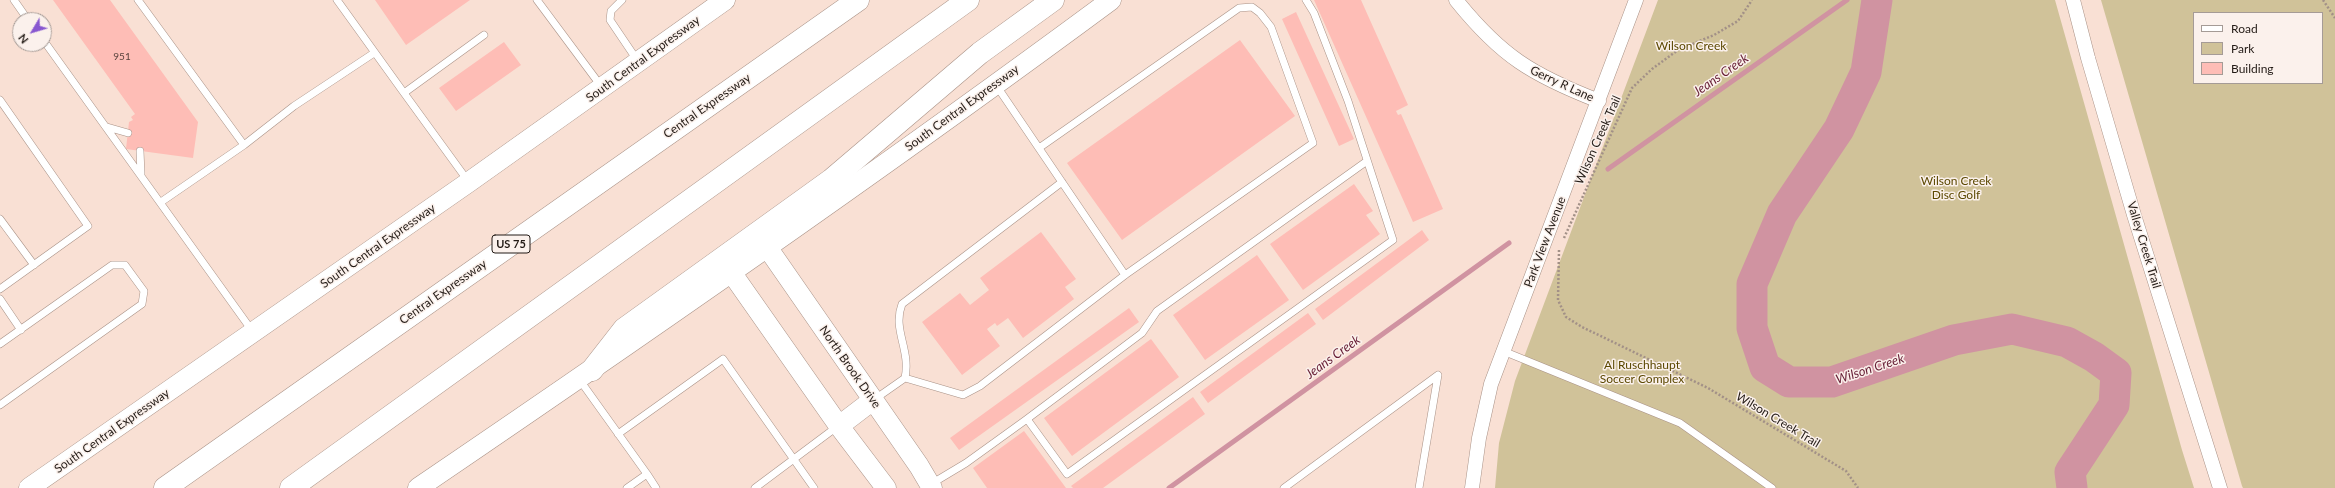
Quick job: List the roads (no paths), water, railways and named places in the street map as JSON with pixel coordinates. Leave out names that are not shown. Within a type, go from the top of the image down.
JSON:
[{"type":"highway","name":"Central Expressway","points":[[165,488],[858,0]]},
{"type":"highway","points":[[291,488],[968,0]]},
{"type":"highway","points":[[585,374],[624,329],[831,180],[980,54],[1053,0]]},
{"type":"main road","name":"South Central Expressway","points":[[29,488],[254,333],[725,0]]},
{"type":"main road","name":"South Central Expressway","points":[[418,488],[767,247],[996,85],[1110,0]]},
{"type":"main road","name":"North Brook Drive","points":[[767,247],[931,486]]},
{"type":"main road","points":[[731,272],[839,426],[886,488]]},
{"type":"main road","points":[[839,426],[873,400]]},
{"type":"street","name":"Gerry R Lane","points":[[1456,0],[1477,26],[1518,63],[1559,85],[1599,101]]},
{"type":"street","name":"Park View Avenue","points":[[1472,488],[1484,408],[1503,351],[1636,0]]},
{"type":"street","name":"Valley Creek Trail","points":[[2073,0],[2088,58],[2134,215],[2220,488]]},
{"type":"lane","points":[[14,0],[22,12]]},
{"type":"lane","points":[[138,0],[244,145]]},
{"type":"lane","points":[[337,0],[469,182]]},
{"type":"lane","points":[[537,0],[602,88]]},
{"type":"lane","points":[[622,0],[611,11],[610,20],[638,62]]},
{"type":"lane","points":[[1027,420],[1067,474],[1393,240],[1348,101],[1314,13],[1306,0]]},
{"type":"lane","points":[[904,378],[963,395],[980,386],[1125,275],[1313,143],[1271,27],[1260,13],[1252,7],[1239,8],[1039,148]]},
{"type":"lane","points":[[404,93],[484,34]]},
{"type":"lane","points":[[52,52],[254,333]]},
{"type":"lane","points":[[161,202],[244,145],[294,106],[374,53]]},
{"type":"lane","points":[[996,85],[1125,275]]},
{"type":"lane","points":[[0,100],[88,226],[0,289]]},
{"type":"lane","points":[[107,128],[128,133]]},
{"type":"lane","points":[[140,151],[141,174]]},
{"type":"lane","points":[[931,486],[1027,420],[1142,333],[1157,311],[1367,161]]},
{"type":"lane","points":[[873,400],[904,378],[908,364],[899,332],[899,311],[902,304],[1062,182]]},
{"type":"lane","points":[[0,219],[34,265]]},
{"type":"lane","points":[[0,344],[112,265],[125,265],[144,291],[142,304],[0,405]]},
{"type":"lane","points":[[0,299],[21,330]]},
{"type":"lane","points":[[1503,351],[1680,423],[1772,488]]},
{"type":"lane","points":[[618,434],[723,359],[814,488]]},
{"type":"lane","points":[[585,374],[618,434],[656,488]]},
{"type":"lane","points":[[1284,488],[1438,375],[1419,488]]},
{"type":"lane","points":[[755,488],[839,426]]},
{"type":"lane","points":[[627,488],[647,474]]},
{"type":"waterway","name":"Jeans Creek","points":[[1608,169],[1847,0]]},
{"type":"waterway","name":"Wilson Creek","points":[[1877,0],[1866,72],[1839,129],[1782,214],[1752,284],[1752,328],[1765,367],[1789,382],[1832,382],[1954,340],[2012,329],[2067,342],[2094,357],[2116,373],[2114,405],[2070,472],[2072,488]]},
{"type":"waterway","name":"Jeans Creek","points":[[1169,488],[1509,243]]},
{"type":"park label","name":"Wilson Creek Disc Golf","points":[[1956,188]]},
{"type":"park label","name":"Al Ruschhaupt Soccer Complex","points":[[1642,372]]}]
